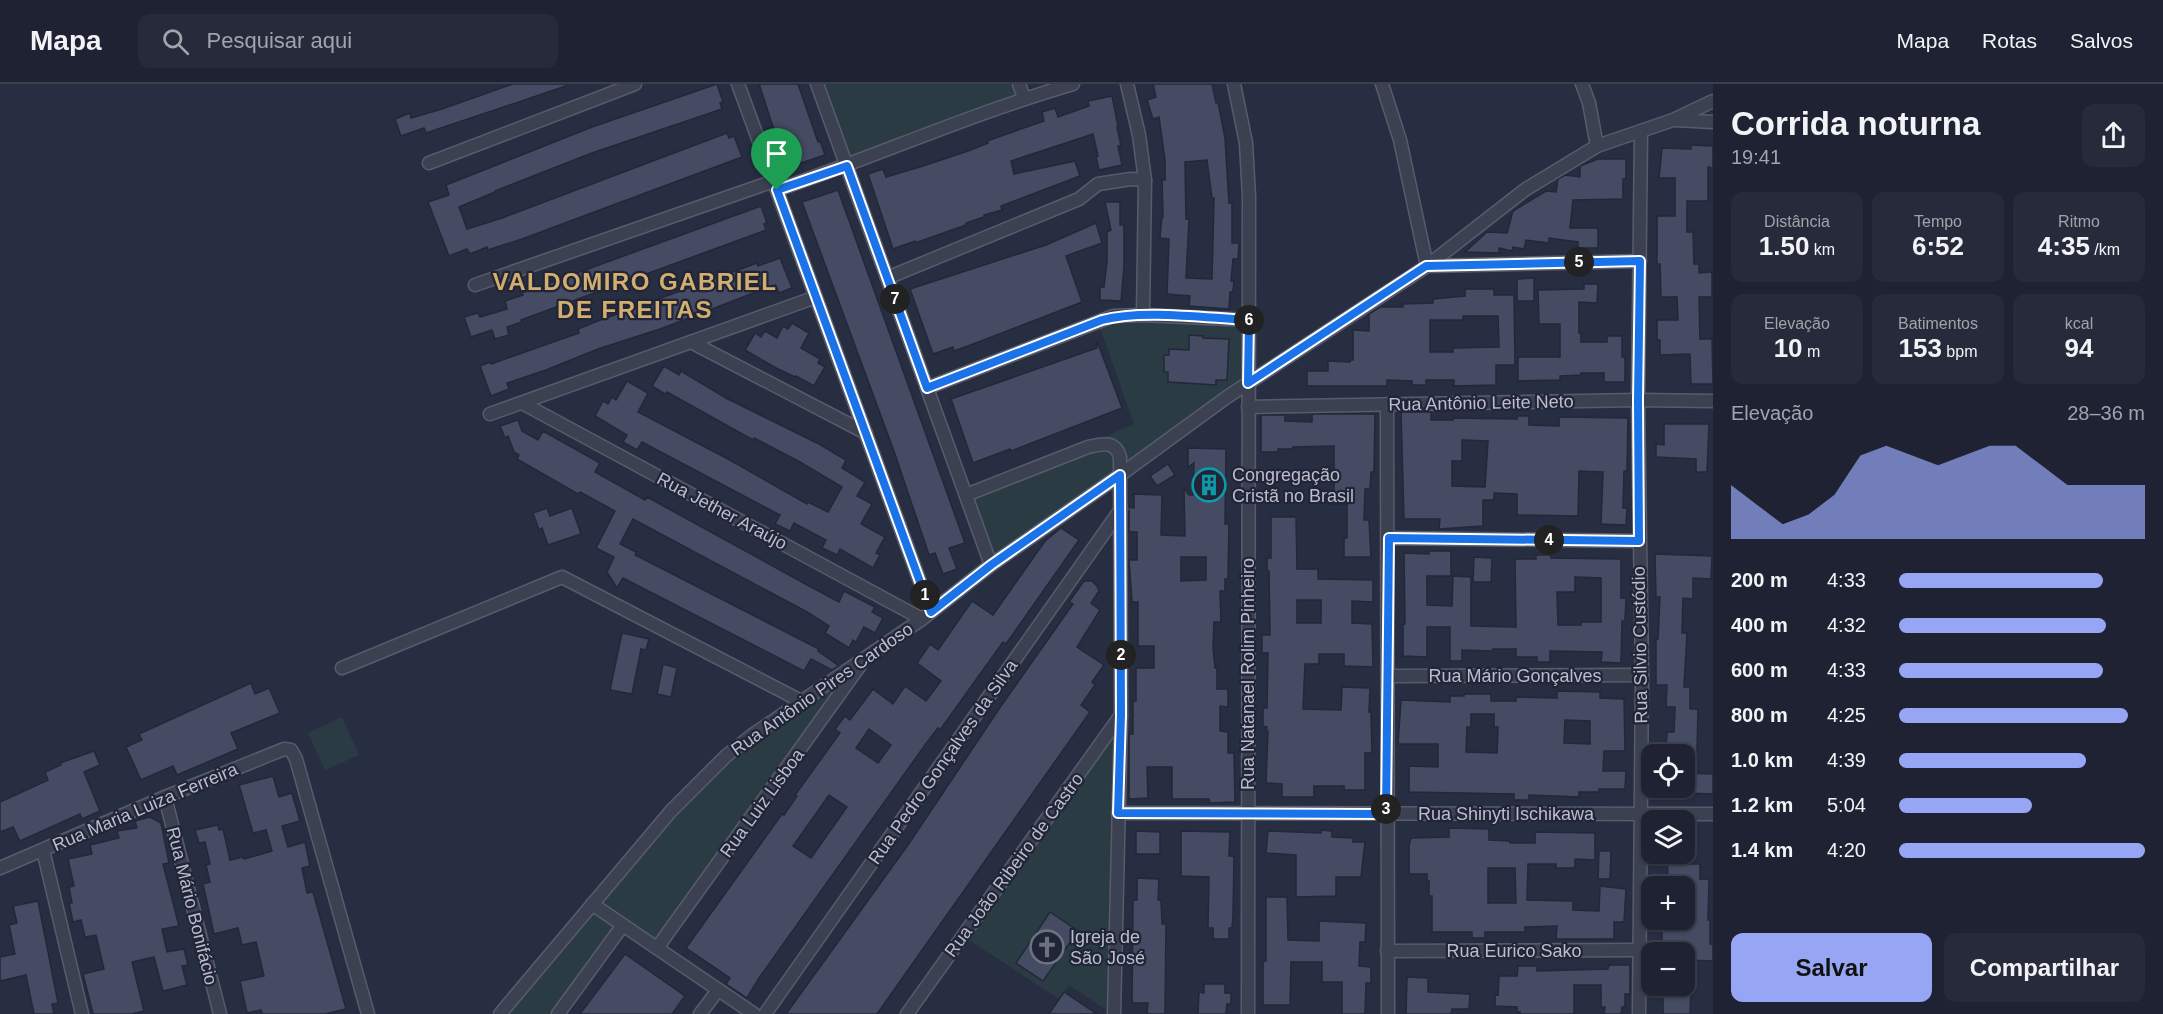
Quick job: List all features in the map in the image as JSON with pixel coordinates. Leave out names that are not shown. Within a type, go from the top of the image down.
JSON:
[{"type":"street","points":[[429,164],[635,84]]},
{"type":"street","points":[[738,84],[866,433],[927,615]]},
{"type":"street","points":[[817,84],[991,565]]},
{"type":"street","points":[[1019,84],[1024,98]]},
{"type":"street","points":[[475,285],[776,185],[847,166],[1024,98],[1074,84]]},
{"type":"street","points":[[1127,84],[1139,135],[1145,180],[1143,315]]},
{"type":"street","name":"Rua Natanael Rolim Pinheiro","points":[[1234,84],[1246,143],[1249,198],[1248,1014]]},
{"type":"street","points":[[1382,84],[1400,140],[1426,266],[1640,261]]},
{"type":"street","points":[[1582,84],[1589,103],[1597,147]]},
{"type":"street","name":"Rua Antônio Pires Cardoso","points":[[500,1014],[671,811],[696,784],[746,740],[927,615],[991,565],[1248,383],[1426,266],[1526,189],[1597,147],[1673,120],[1713,101]]},
{"type":"street","points":[[1673,120],[1713,122]]},
{"type":"street","name":"Rua Silvio Custódio","points":[[1641,131],[1638,400],[1642,675],[1641,810]]},
{"type":"street","points":[[887,278],[1062,207],[1079,199],[1098,184],[1131,179],[1145,180]]},
{"type":"street","points":[[490,414],[816,297]]},
{"type":"street","points":[[927,388],[1113,316],[1143,315],[1249,320]]},
{"type":"street","points":[[691,342],[866,433]]},
{"type":"street","name":"Rua Antônio Leite Neto","points":[[1248,407],[1638,400],[1713,401]]},
{"type":"street","name":"Rua Jether Araújo","points":[[522,403],[927,615]]},
{"type":"street","points":[[1387,404],[1388,1014]]},
{"type":"street","points":[[966,495],[1088,447],[1103,443],[1112,446],[1118,452],[1121,509],[1121,715],[1114,1014]]},
{"type":"street","name":"Rua Pedro Gonçalves da Silva","points":[[765,1014],[1121,509]]},
{"type":"street","points":[[1389,538],[1639,541]]},
{"type":"street","points":[[342,668],[562,577],[801,701]]},
{"type":"street","name":"Rua Luiz Lisboa","points":[[657,948],[866,657]]},
{"type":"street","name":"Rua Mário Gonçalves","points":[[1389,676],[1642,675]]},
{"type":"street","name":"Rua João Ribeiro de Castro","points":[[906,1014],[1121,715]]},
{"type":"street","name":"Rua Maria Luiza Ferreira","points":[[0,868],[165,797],[284,749],[291,750],[296,759],[368,1014]]},
{"type":"street","name":"Rua Mário Bonifácio","points":[[165,797],[220,1014]]},
{"type":"street","name":"Rua Shinyti Ischikawa","points":[[1118,813],[1641,814]]},
{"type":"street","name":"Rua Shinyti Ischikawa","points":[[1695,814],[1713,814]]},
{"type":"street","points":[[43,850],[81,1014]]},
{"type":"street","name":"Rua Silvio Custódio","points":[[1641,864],[1641,942]]},
{"type":"street","points":[[592,904],[754,1014]]},
{"type":"street","points":[[558,1014],[623,925]]},
{"type":"street","name":"Rua Silvio Custódio","points":[[1640,1014],[1641,950]]},
{"type":"street","name":"Rua Eurico Sako","points":[[1387,951],[1641,950]]},
{"type":"street","points":[[700,1014],[718,990]]},
{"type":"shaded area","points":[[817,84],[1019,84],[1024,98],[847,166]]},
{"type":"shaded area","points":[[1137,319],[1246,323],[1245,383],[992,561],[969,496],[1134,424],[1099,325]]},
{"type":"shaded area","points":[[858,668],[657,948],[623,926],[558,1014],[500,1014],[718,764]]},
{"type":"shaded area","points":[[342,717],[359,755],[325,770],[308,733]]},
{"type":"shaded area","points":[[1117,726],[1108,1011],[1069,985],[1059,999],[966,938]]},
{"type":"building","points":[[513,84],[566,84],[566,86],[426,133],[424,128],[401,136],[395,119],[410,113],[411,118],[442,109]]},
{"type":"building","points":[[717,84],[723,102],[720,103],[722,109],[592,153],[459,207],[467,229],[502,218],[727,133],[729,138],[734,136],[742,157],[522,239],[488,250],[487,247],[470,254],[467,249],[449,256],[428,202],[449,195],[446,185],[592,127]]},
{"type":"building","points":[[759,84],[798,84],[818,142],[820,141],[825,155],[789,167],[781,145],[779,145]]},
{"type":"building","points":[[1153,84],[1212,84],[1225,138],[1229,203],[1232,203],[1232,243],[1239,243],[1238,259],[1233,259],[1231,281],[1234,281],[1233,292],[1230,292],[1229,309],[1189,306],[1190,296],[1167,294],[1169,239],[1160,238],[1165,160],[1159,117],[1153,119],[1147,100],[1156,97]],"holes":[[[1207,160],[1212,198],[1214,198],[1212,279],[1186,278],[1189,219],[1186,219],[1185,162]]]},
{"type":"building","points":[[1112,96],[1122,165],[1099,170],[1093,134],[1011,161],[1014,174],[1075,161],[1080,176],[1001,206],[1002,210],[984,215],[966,225],[893,249],[868,174],[883,169],[886,177],[923,166],[1044,121],[1042,112],[1055,108],[1058,117],[1089,106],[1088,101]]},
{"type":"building","points":[[1691,145],[1713,146],[1713,168],[1708,167],[1708,201],[1687,201],[1687,232],[1693,232],[1694,264],[1699,264],[1699,273],[1712,272],[1712,297],[1699,297],[1700,339],[1712,339],[1713,384],[1691,384],[1690,354],[1660,355],[1660,340],[1657,340],[1657,320],[1678,320],[1677,297],[1661,297],[1660,264],[1657,264],[1657,216],[1675,216],[1675,178],[1659,178],[1662,148],[1691,149]]},
{"type":"building","points":[[1598,159],[1626,159],[1623,199],[1573,200],[1570,228],[1598,228],[1598,248],[1578,248],[1578,242],[1549,238],[1549,243],[1526,240],[1524,249],[1513,247],[1512,251],[1499,248],[1499,253],[1465,252],[1487,232],[1507,233],[1513,211],[1546,191],[1556,192],[1558,179],[1565,175],[1580,177],[1580,166]]},
{"type":"building","points":[[838,190],[965,543],[949,548],[957,569],[943,574],[935,553],[929,555],[895,454],[802,202]]},
{"type":"building","points":[[1105,202],[1120,202],[1120,225],[1124,225],[1121,301],[1100,300],[1100,287],[1104,287],[1107,261],[1107,232],[1111,230]]},
{"type":"building","points":[[761,206],[767,223],[764,224],[766,230],[521,320],[522,322],[507,327],[509,335],[495,339],[492,330],[471,337],[464,317],[478,313],[480,317],[507,309],[505,301],[523,295],[522,293]]},
{"type":"building","points":[[1096,223],[1102,243],[1066,256],[1082,302],[954,351],[953,347],[933,354],[910,289],[1046,245]]},
{"type":"building","points":[[780,258],[792,288],[779,293],[775,285],[663,328],[598,349],[507,383],[509,389],[491,396],[480,366],[579,333],[578,329],[595,322],[757,263],[758,266]]},
{"type":"building","points":[[1534,278],[1534,301],[1517,301],[1517,279]]},
{"type":"building","points":[[1584,284],[1598,284],[1597,303],[1579,302],[1581,342],[1607,342],[1607,336],[1622,336],[1625,382],[1604,382],[1604,373],[1560,376],[1560,380],[1518,381],[1518,357],[1560,357],[1560,324],[1539,324],[1538,290],[1584,289]]},
{"type":"building","points":[[1465,289],[1494,289],[1494,295],[1514,295],[1515,365],[1496,365],[1496,385],[1454,386],[1454,380],[1426,380],[1426,385],[1412,385],[1412,381],[1387,380],[1387,386],[1307,386],[1307,371],[1328,371],[1328,361],[1350,362],[1353,360],[1353,330],[1369,331],[1369,314],[1380,307],[1403,307],[1403,304],[1433,303],[1433,299],[1465,296]],"holes":[[[1463,316],[1498,316],[1499,347],[1453,348],[1453,352],[1430,352],[1430,320],[1463,320]]]},
{"type":"building","points":[[792,323],[809,333],[801,348],[820,359],[818,363],[825,367],[814,386],[745,350],[755,333],[761,337],[765,331],[777,338],[783,326],[788,329]]},
{"type":"building","points":[[1189,335],[1229,339],[1227,380],[1216,380],[1216,385],[1168,382],[1168,372],[1164,372],[1164,355],[1169,355],[1169,349],[1189,350]]},
{"type":"building","points":[[1097,341],[1122,408],[1011,451],[1010,449],[973,463],[951,399],[1097,348]]},
{"type":"building","points":[[664,366],[679,375],[681,371],[726,398],[819,444],[846,460],[842,468],[865,482],[857,496],[872,504],[861,524],[885,537],[876,553],[880,555],[873,568],[840,549],[837,555],[822,548],[826,540],[794,523],[790,531],[775,524],[780,515],[642,442],[637,450],[623,442],[627,435],[595,416],[603,401],[608,404],[612,397],[616,400],[627,381],[648,393],[638,412],[807,504],[808,502],[828,512],[842,487],[800,462],[754,438],[753,440],[652,386]]},
{"type":"building","points":[[1401,412],[1431,412],[1431,420],[1517,419],[1517,416],[1529,416],[1529,425],[1559,426],[1559,417],[1628,418],[1627,471],[1624,471],[1623,508],[1627,508],[1626,525],[1601,524],[1603,472],[1579,471],[1578,516],[1517,515],[1517,494],[1494,493],[1494,500],[1483,500],[1483,526],[1439,529],[1440,519],[1404,519]],"holes":[[[1462,440],[1488,441],[1485,487],[1452,486],[1452,461],[1462,461]]]},
{"type":"building","points":[[1312,414],[1375,414],[1374,472],[1371,472],[1370,489],[1365,489],[1364,520],[1369,520],[1371,557],[1344,557],[1344,538],[1347,538],[1347,504],[1329,504],[1329,493],[1334,493],[1334,446],[1293,447],[1293,449],[1278,449],[1278,452],[1261,452],[1261,415],[1285,415],[1285,421],[1312,422]]},
{"type":"building","points":[[518,420],[522,431],[538,440],[543,431],[600,463],[595,472],[645,500],[647,497],[839,602],[844,591],[875,607],[872,612],[883,618],[875,633],[864,627],[856,642],[853,640],[849,648],[825,633],[829,626],[807,612],[633,519],[620,544],[636,552],[635,555],[819,649],[818,651],[839,666],[832,670],[811,659],[804,671],[623,578],[617,588],[607,572],[614,557],[596,548],[615,511],[580,492],[578,494],[517,459],[519,455],[514,452],[508,436],[505,438],[500,426]]},
{"type":"building","points":[[1664,424],[1709,424],[1707,472],[1696,472],[1696,459],[1656,457],[1656,444],[1664,445]]},
{"type":"building","points":[[1188,448],[1226,449],[1225,524],[1229,524],[1228,579],[1225,579],[1225,591],[1220,591],[1221,622],[1214,622],[1213,647],[1215,668],[1217,668],[1217,689],[1228,689],[1228,707],[1220,706],[1220,731],[1228,732],[1228,753],[1234,753],[1235,802],[1210,803],[1209,799],[1172,799],[1172,767],[1147,767],[1148,798],[1129,799],[1129,734],[1133,734],[1136,668],[1154,668],[1154,646],[1138,646],[1138,602],[1132,602],[1129,560],[1137,560],[1137,532],[1129,532],[1129,507],[1134,508],[1134,494],[1162,495],[1161,535],[1185,536],[1184,488],[1189,495],[1193,495],[1194,463],[1188,467]],"holes":[[[1181,557],[1206,557],[1206,580],[1181,581]]]},
{"type":"building","points":[[1168,464],[1175,475],[1157,486],[1150,476]]},
{"type":"building","points":[[547,508],[550,516],[572,508],[581,534],[548,545],[533,513]]},
{"type":"building","points":[[1271,517],[1296,517],[1297,569],[1318,569],[1318,579],[1373,580],[1373,602],[1352,601],[1352,623],[1372,624],[1373,667],[1344,666],[1344,654],[1319,654],[1319,664],[1305,664],[1303,709],[1341,710],[1342,687],[1370,688],[1372,753],[1365,753],[1365,790],[1344,790],[1344,786],[1314,786],[1314,797],[1282,797],[1282,784],[1266,783],[1268,731],[1266,731],[1267,727],[1263,726],[1263,708],[1267,708],[1268,653],[1262,653],[1262,635],[1270,635],[1267,558],[1271,558]],"holes":[[[1297,600],[1321,600],[1321,623],[1297,623]]]},
{"type":"building","points":[[1061,528],[1079,540],[1006,644],[1003,642],[940,730],[938,728],[925,745],[747,998],[726,984],[730,978],[686,948],[782,814],[784,815],[797,796],[795,795],[840,733],[835,729],[845,716],[850,720],[873,689],[893,704],[905,686],[926,701],[941,681],[917,663],[930,644],[938,650],[972,601],[993,615],[1045,541]],"holes":[[[869,729],[891,745],[878,763],[856,748]],[[829,795],[847,807],[811,858],[793,846]]]},
{"type":"building","points":[[1429,551],[1451,551],[1451,576],[1427,576],[1427,605],[1452,606],[1453,576],[1471,577],[1471,626],[1516,627],[1515,559],[1536,559],[1536,555],[1551,555],[1551,558],[1621,559],[1621,598],[1626,598],[1625,621],[1622,621],[1621,663],[1601,662],[1602,652],[1550,651],[1550,662],[1537,662],[1537,657],[1516,657],[1516,649],[1462,650],[1462,661],[1450,661],[1450,627],[1427,627],[1427,657],[1403,656],[1404,553],[1429,554]],"holes":[[[1575,577],[1601,578],[1601,622],[1558,625],[1557,592],[1575,592]]]},
{"type":"building","points":[[1655,554],[1712,556],[1711,579],[1693,578],[1693,599],[1683,598],[1682,633],[1687,633],[1684,687],[1690,687],[1690,709],[1698,709],[1697,752],[1695,752],[1695,744],[1666,744],[1667,732],[1674,732],[1675,707],[1666,707],[1667,685],[1656,685],[1656,639],[1658,639],[1660,597],[1656,597]]},
{"type":"building","points":[[1474,557],[1492,558],[1491,582],[1473,582]]},
{"type":"building","points":[[1084,581],[1092,581],[1097,586],[1099,591],[1091,603],[1100,610],[1077,647],[1104,665],[1092,682],[1095,685],[1081,705],[1090,712],[877,1014],[786,1014],[908,845],[1073,604],[1069,602]]},
{"type":"building","points":[[622,633],[649,639],[646,650],[641,649],[632,694],[610,690]]},
{"type":"building","points":[[663,664],[677,668],[671,697],[657,694]]},
{"type":"building","points":[[251,683],[255,694],[269,688],[280,713],[231,733],[238,749],[177,775],[173,766],[141,780],[126,747],[142,740],[139,734]]},
{"type":"building","points":[[1557,691],[1600,692],[1600,698],[1624,699],[1625,751],[1604,751],[1603,771],[1626,771],[1625,789],[1579,792],[1579,797],[1529,795],[1529,800],[1514,800],[1514,794],[1409,792],[1409,766],[1438,767],[1438,744],[1398,744],[1401,700],[1450,702],[1450,696],[1464,696],[1464,694],[1491,694],[1491,701],[1516,701],[1516,697],[1557,698]],"holes":[[[1471,714],[1494,714],[1494,727],[1498,727],[1497,753],[1466,752],[1467,727],[1471,727]],[[1565,720],[1590,721],[1590,744],[1564,743]]]},
{"type":"building","points":[[94,751],[100,765],[84,772],[100,811],[82,819],[80,814],[20,841],[13,827],[0,832],[0,802],[48,780],[45,772],[61,765],[60,763]]},
{"type":"building","points":[[1695,773],[1713,774],[1713,794],[1695,793]]},
{"type":"building","points":[[273,776],[279,797],[292,793],[300,821],[282,826],[288,847],[305,842],[310,866],[302,868],[307,893],[313,892],[346,1009],[325,1014],[262,1014],[261,1010],[247,1013],[240,981],[264,976],[256,942],[242,945],[238,928],[214,934],[203,884],[210,882],[206,865],[210,864],[205,842],[199,843],[195,830],[218,825],[219,830],[223,829],[230,860],[243,857],[244,859],[272,851],[266,830],[253,833],[239,785]]},
{"type":"building","points":[[150,817],[161,823],[169,863],[163,864],[179,926],[162,929],[167,952],[184,949],[188,965],[182,966],[187,985],[163,991],[154,957],[132,962],[144,1011],[132,1014],[93,1014],[83,974],[104,969],[96,935],[85,937],[81,920],[73,922],[69,903],[72,903],[69,887],[74,886],[68,859],[92,854],[90,845],[119,838],[117,831],[137,828],[135,821]]},
{"type":"building","points":[[1449,828],[1489,829],[1489,840],[1510,841],[1510,843],[1535,843],[1535,832],[1595,833],[1595,860],[1575,859],[1575,868],[1556,868],[1556,864],[1528,864],[1527,900],[1573,901],[1573,910],[1599,911],[1600,886],[1626,889],[1624,922],[1614,922],[1614,939],[1556,939],[1557,926],[1525,927],[1525,932],[1485,932],[1485,938],[1472,938],[1472,932],[1432,932],[1432,896],[1429,896],[1429,881],[1427,881],[1427,874],[1409,874],[1409,845],[1411,838],[1449,837]],"holes":[[[1488,868],[1515,868],[1516,903],[1488,903]]]},
{"type":"building","points":[[1321,830],[1332,831],[1332,837],[1353,838],[1353,842],[1365,842],[1361,877],[1336,877],[1336,896],[1296,897],[1296,855],[1266,853],[1268,831],[1321,833]]},
{"type":"building","points":[[1136,831],[1160,832],[1160,854],[1136,854]]},
{"type":"building","points":[[1181,831],[1230,832],[1229,856],[1234,856],[1233,916],[1232,928],[1229,928],[1229,939],[1213,939],[1213,928],[1208,928],[1209,877],[1181,876]]},
{"type":"building","points":[[1599,851],[1611,851],[1610,879],[1598,879]]},
{"type":"building","points":[[1667,864],[1700,864],[1700,879],[1709,879],[1708,920],[1710,920],[1710,944],[1713,944],[1713,961],[1695,960],[1695,942],[1655,942],[1662,941],[1662,930],[1695,930],[1695,876],[1668,876]]},
{"type":"building","points":[[1137,878],[1159,879],[1158,900],[1161,900],[1162,924],[1166,924],[1165,1014],[1147,1014],[1148,1003],[1132,1003],[1133,900],[1137,900]]},
{"type":"building","points":[[1266,897],[1287,897],[1288,940],[1319,941],[1319,921],[1366,923],[1365,942],[1360,942],[1359,966],[1371,967],[1371,983],[1366,983],[1365,1014],[1342,1014],[1342,982],[1322,982],[1322,962],[1291,962],[1290,1005],[1263,1005]]},
{"type":"building","points":[[38,901],[58,1003],[52,1004],[54,1014],[34,1014],[26,975],[0,981],[0,957],[15,954],[9,925],[17,923],[13,906]]},
{"type":"building","name":"Igreja de São José","points":[[1050,912],[1078,931],[1043,981],[1016,963]]},
{"type":"building","points":[[625,954],[685,996],[672,1014],[580,1014]]},
{"type":"building","points":[[1609,965],[1630,965],[1630,994],[1625,994],[1625,1007],[1622,1007],[1621,1014],[1604,1014],[1605,1007],[1601,1007],[1601,985],[1574,985],[1574,1014],[1520,1014],[1517,1012],[1517,1007],[1495,1006],[1499,976],[1517,976],[1518,966],[1537,966],[1537,971],[1608,969]]},
{"type":"building","points":[[1407,977],[1428,978],[1428,992],[1470,994],[1469,1009],[1452,1009],[1451,1014],[1406,1014]]},
{"type":"building","points":[[1204,984],[1225,984],[1225,993],[1231,993],[1231,1004],[1227,1004],[1226,1014],[1198,1014],[1199,992],[1204,993]]},
{"type":"building","points":[[1064,992],[1097,1014],[1049,1014]]},
{"type":"building","points":[[1663,996],[1691,996],[1690,1014],[1663,1014]]},
{"type":"place","name":"Congregação Cristã no Brasil","points":[[1209,485]]},
{"type":"place","name":"Igreja de São José","points":[[1047,947]]},
{"type":"district","name":"VALDOMIRO GABRIEL DE FREITAS","points":[[635,296]]},
{"type":"route","points":[[847,166],[927,388],[1113,316],[1143,315],[1249,320],[1248,383],[1426,266],[1640,261],[1639,541],[1389,538],[1386,814],[1118,813],[1121,715],[1120,475],[991,565],[931,612],[777,190],[847,166]]}]
